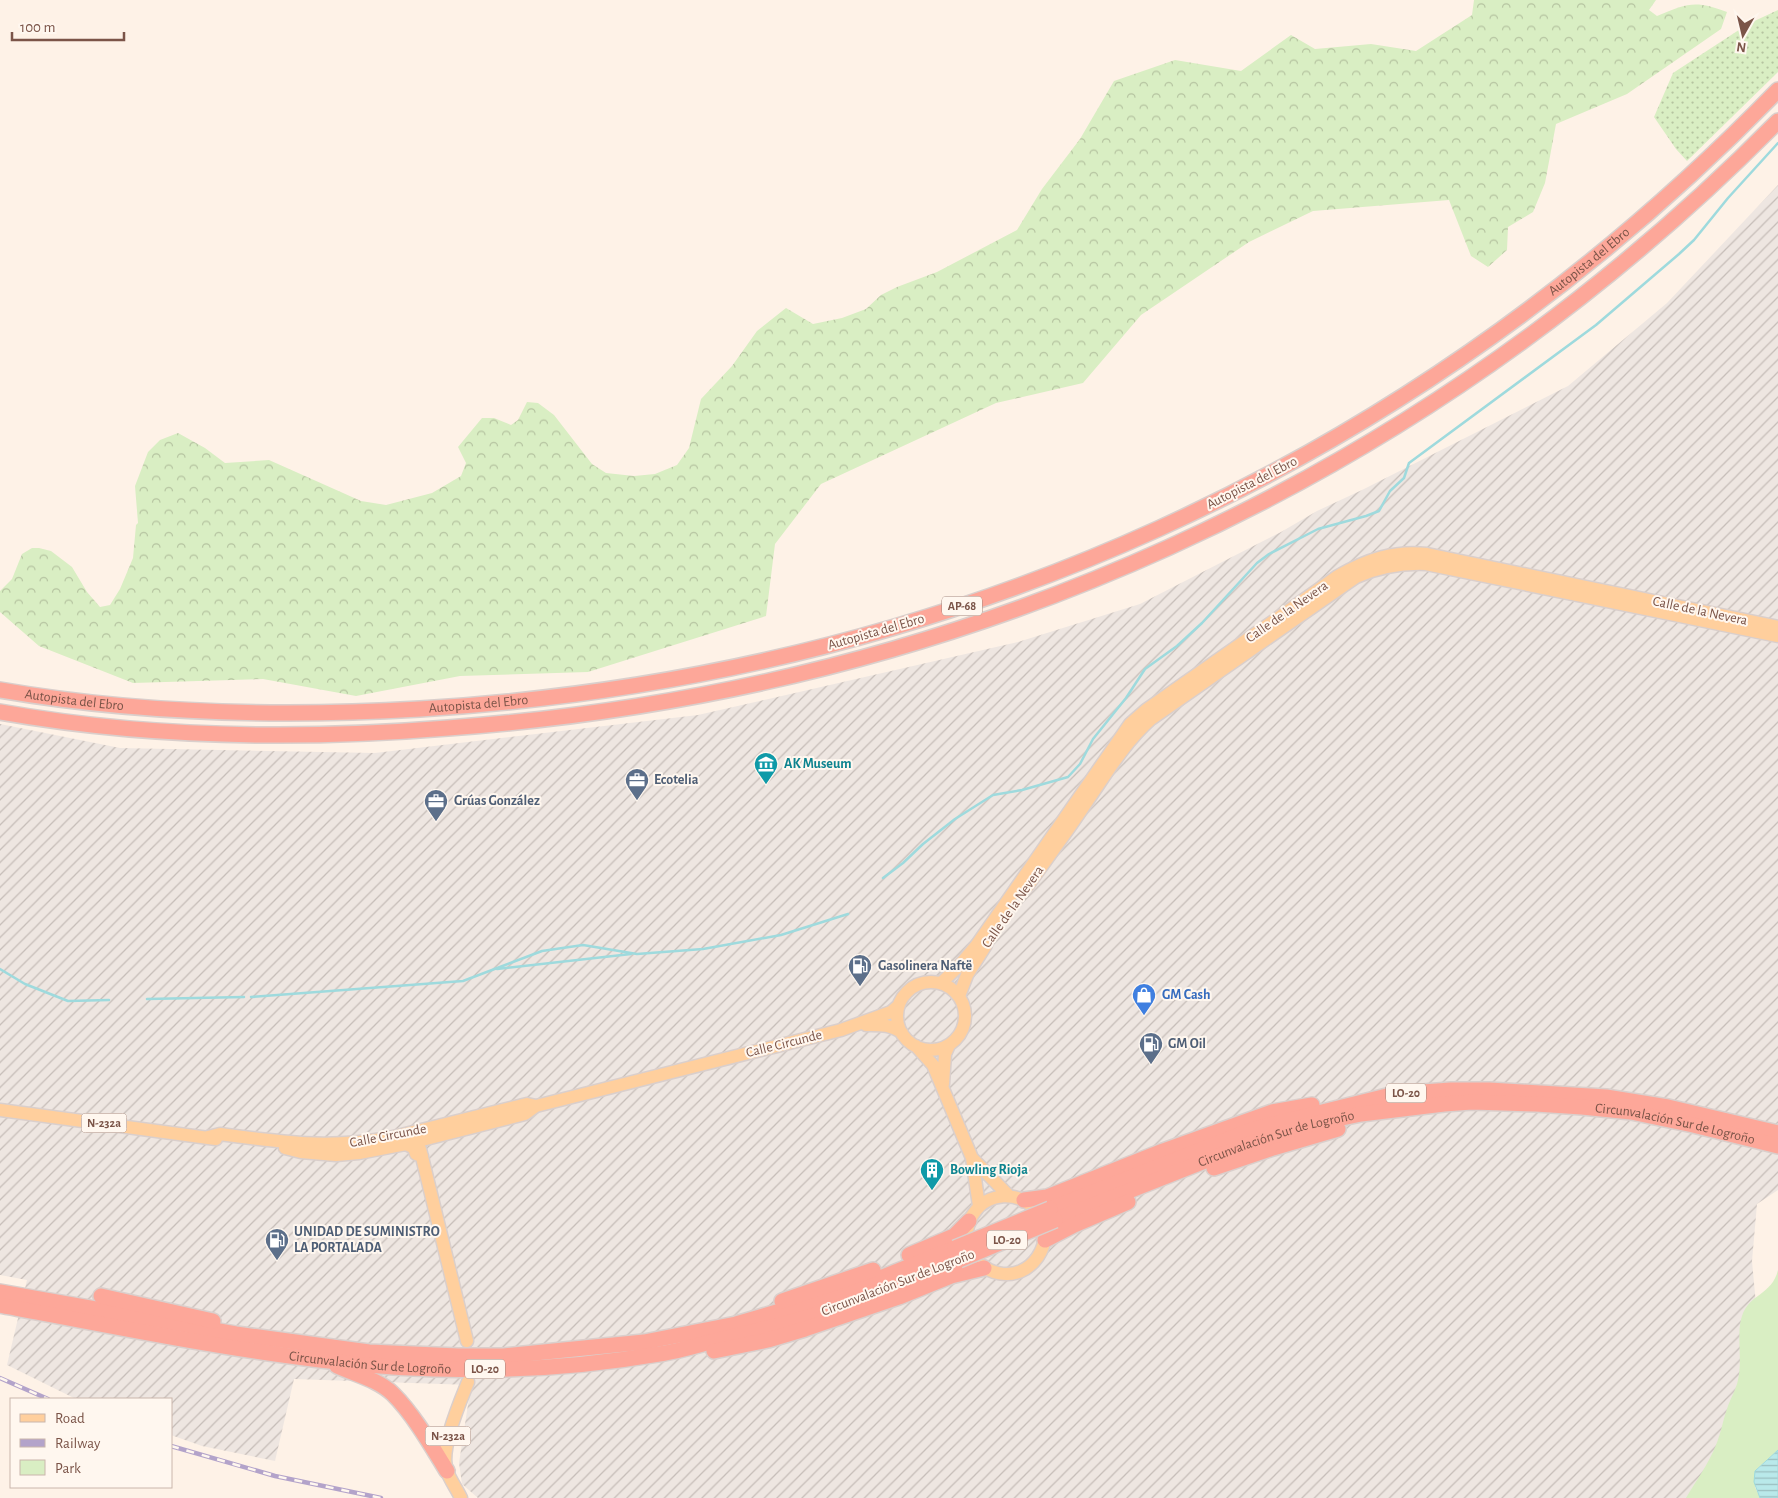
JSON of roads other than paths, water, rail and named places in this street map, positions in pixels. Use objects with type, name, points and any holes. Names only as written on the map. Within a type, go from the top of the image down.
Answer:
[{"type":"highway","name":"Autopista del Ebro","points":[[0,690],[104,705],[216,712],[347,712],[480,705],[609,690],[739,667],[885,630],[992,596],[1106,552],[1234,493],[1331,441],[1427,382],[1519,317],[1608,247],[1691,175],[1778,90]]},
{"type":"highway","name":"Autopista del Ebro","points":[[0,712],[107,727],[172,732],[246,734],[359,733],[507,724],[627,709],[764,683],[873,656],[974,625],[1084,584],[1186,540],[1288,489],[1384,434],[1478,373],[1538,330],[1597,284],[1682,212],[1737,162],[1778,121]]},
{"type":"highway","name":"Circunvalación Sur de Logroño","points":[[0,1305],[243,1349],[322,1360],[372,1365],[455,1369],[563,1366],[660,1354],[811,1316],[872,1294],[957,1254],[1254,1129],[1395,1094],[1437,1090],[1489,1090],[1606,1097],[1668,1107],[1777,1139]]},
{"type":"highway","points":[[1029,1204],[1163,1151],[1272,1112],[1395,1094]]},
{"type":"highway","name":"Circunvalación Sur de Logroño","points":[[1053,1215],[1243,1146],[1304,1126],[1360,1114],[1444,1104],[1472,1102],[1536,1104],[1630,1112],[1777,1139]]},
{"type":"highway","points":[[1046,1236],[1184,1179],[1273,1148],[1322,1132],[1444,1104]]},
{"type":"highway","points":[[612,1344],[731,1317],[858,1276],[954,1236],[969,1220]]},
{"type":"highway","name":"Circunvalación Sur de Logroño","points":[[0,1292],[270,1339],[369,1352],[504,1356],[644,1342],[704,1331],[767,1316],[957,1254]]},
{"type":"highway","points":[[660,1354],[718,1350],[768,1340],[844,1316],[980,1264]]},
{"type":"highway","points":[[101,1296],[188,1314],[240,1328],[270,1339]]},
{"type":"highway","points":[[322,1360],[376,1383],[392,1393],[424,1433],[447,1471]]},
{"type":"main road","name":"Calle de la Nevera","points":[[941,983],[960,966],[976,946],[1130,724],[1146,710],[1330,582],[1367,561],[1401,554],[1427,554],[1778,627]]},
{"type":"main road","name":"Calle de la Nevera","points":[[959,996],[967,974],[982,951],[1085,805],[1110,766],[1138,730],[1151,719],[1356,577],[1390,565],[1426,564],[1778,636]]},
{"type":"main road","points":[[943,1089],[945,1054],[949,1045],[963,1029],[964,1006],[959,996],[951,988],[941,983],[922,983],[913,987],[906,993],[898,1006],[898,1024],[902,1033],[908,1041],[926,1050],[936,1050],[949,1045]]},
{"type":"main road","name":"Calle Circunde","points":[[0,1110],[322,1154],[359,1153],[416,1145],[525,1114],[536,1106],[858,1025],[891,1012],[898,1006]]},
{"type":"main road","name":"Calle Circunde","points":[[858,1025],[885,1025],[902,1033]]},
{"type":"main road","points":[[916,1046],[933,1065],[972,1158],[979,1206]]},
{"type":"main road","name":"Calle Circunde","points":[[208,1137],[220,1134],[318,1145],[360,1142],[389,1138],[527,1104],[536,1106]]},
{"type":"main road","points":[[463,1120],[450,1127],[421,1136],[416,1145],[467,1341]]},
{"type":"main road","name":"N-232a","points":[[360,1142],[375,1146],[407,1138],[416,1145]]},
{"type":"main road","points":[[972,1158],[1009,1196]]},
{"type":"main road","points":[[967,1236],[969,1220],[979,1206],[988,1200],[998,1196],[1009,1196],[1029,1204]]},
{"type":"main road","points":[[980,1264],[1001,1274],[1014,1274],[1026,1269],[1036,1261],[1042,1251],[1046,1236]]},
{"type":"main road","name":"N-232a","points":[[468,1382],[466,1405],[459,1427],[453,1461],[460,1494],[447,1471],[445,1456],[447,1441],[468,1382]]},
{"type":"water","points":[[1778,1450],[1778,1498],[1760,1498],[1754,1482],[1755,1471]]},
{"type":"waterway","points":[[883,878],[955,819],[993,795],[1022,790],[1068,777],[1080,764],[1093,739],[1126,698],[1145,669],[1177,646],[1202,623],[1257,563],[1269,554],[1318,529],[1379,511],[1390,491],[1404,478],[1409,463],[1596,325],[1679,254],[1694,240],[1728,198],[1778,143]]},
{"type":"waterway","points":[[251,997],[463,981],[542,951],[583,945],[637,954],[703,949],[781,935],[848,914]]},
{"type":"waterway","points":[[497,969],[631,954]]},
{"type":"waterway","points":[[0,969],[25,984],[68,1001],[109,1000]]},
{"type":"waterway","points":[[147,999],[244,997]]},
{"type":"railway","points":[[0,1378],[46,1398]]},
{"type":"railway","points":[[172,1446],[275,1476],[381,1498]]},
{"type":"place","name":"AK Museum","points":[[766,785]]},
{"type":"place","name":"Ecotelia","points":[[637,801]]},
{"type":"place","name":"Grúas González","points":[[436,822]]},
{"type":"place","name":"Gasolinera Naftë","points":[[860,987]]},
{"type":"place","name":"GM Cash","points":[[1144,1016]]},
{"type":"place","name":"GM Oil","points":[[1151,1065]]},
{"type":"place","name":"Bowling Rioja","points":[[932,1191]]},
{"type":"place","name":"UNIDAD DE SUMINISTRO LA PORTALADA","points":[[277,1261]]}]
